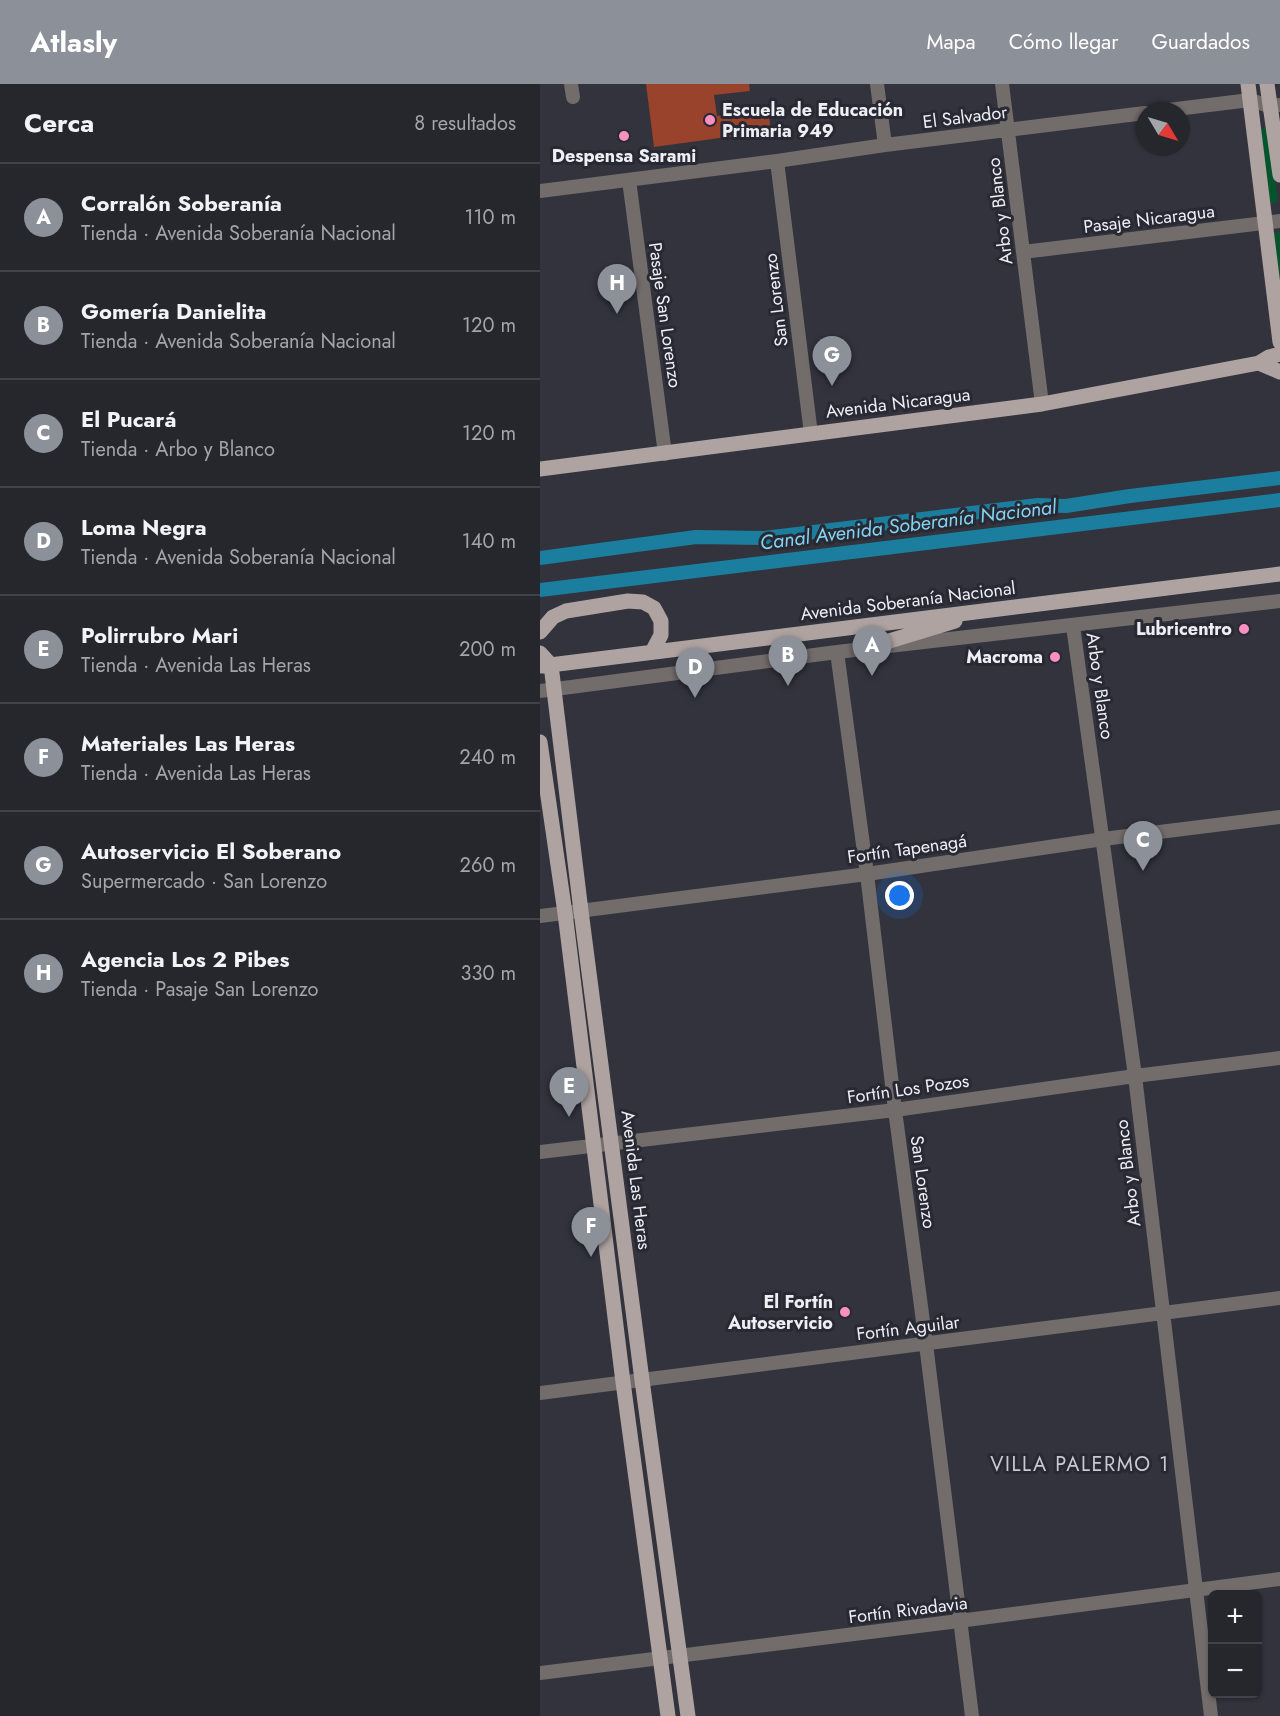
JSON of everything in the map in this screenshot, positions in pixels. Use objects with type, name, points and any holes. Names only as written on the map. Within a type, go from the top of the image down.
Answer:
[{"type":"main road","points":[[1248,84],[1273,221],[1280,342]]},
{"type":"main road","points":[[1267,84],[1275,105],[1280,175]]},
{"type":"main road","name":"Avenida Nicaragua","points":[[540,469],[1042,404],[1259,363],[1280,354]]},
{"type":"main road","points":[[1259,363],[1280,372]]},
{"type":"main road","name":"Avenida Soberanía Nacional","points":[[545,666],[1280,574]]},
{"type":"main road","points":[[540,632],[554,617],[566,611],[628,601],[642,602],[654,608],[661,621],[661,635],[652,652]]},
{"type":"main road","points":[[863,649],[994,609]]},
{"type":"main road","points":[[540,653],[545,666]]},
{"type":"main road","name":"Avenida Las Heras","points":[[545,666],[581,910],[688,1716]]},
{"type":"main road","name":"Avenida Las Heras","points":[[540,742],[565,913],[623,1382],[668,1716]]},
{"type":"street","points":[[878,84],[885,145]]},
{"type":"street","name":"Arbo y Blanco","points":[[1002,84],[1042,404]]},
{"type":"street","points":[[1190,107],[1250,100],[1275,105]]},
{"type":"street","name":"El Salvador","points":[[540,191],[1136,114]]},
{"type":"street","name":"San Lorenzo","points":[[777,160],[811,434]]},
{"type":"street","name":"Pasaje San Lorenzo","points":[[629,180],[665,454]]},
{"type":"street","name":"Pasaje Nicaragua","points":[[1023,252],[1273,221]]},
{"type":"street","points":[[547,690],[837,652],[1280,601]]},
{"type":"street","name":"Arbo y Blanco","points":[[1073,626],[1135,1076],[1211,1716]]},
{"type":"street","name":"San Lorenzo","points":[[837,652],[867,874],[972,1716]]},
{"type":"street","name":"Fortín Tapenagá","points":[[540,916],[867,874],[1103,839],[1280,818]]},
{"type":"street","name":"Fortín Los Pozos","points":[[540,1152],[895,1110],[1280,1058]]},
{"type":"street","name":"Fortín Aguilar","points":[[540,1393],[1280,1298]]},
{"type":"street","name":"Fortín Rivadavia","points":[[540,1673],[959,1622],[1280,1579]]},
{"type":"green space","points":[[1266,127],[1278,200],[1276,203],[1270,201],[1260,130]]},
{"type":"green space","points":[[1280,232],[1280,289],[1273,235]]},
{"type":"building","name":"Escuela de Educación Primaria 949","points":[[646,84],[749,84],[750,91],[714,95],[717,116],[768,109],[771,131],[654,147]]},
{"type":"waterway","points":[[540,558],[696,537],[764,538],[1038,505],[1066,506],[1280,478]]},
{"type":"waterway","name":"Canal Avenida Soberanía Nacional","points":[[540,590],[1280,500]]},
{"type":"place","name":"Escuela de Educación Primaria 949","points":[[710,120]]},
{"type":"place","name":"Despensa Sarami","points":[[624,136]]},
{"type":"place","name":"Agencia Los 2 Pibes","points":[[617,314]]},
{"type":"place","name":"Autoservicio El Soberano","points":[[832,386]]},
{"type":"place","name":"Lubricentro","points":[[1244,629]]},
{"type":"place","name":"Macroma","points":[[1055,657]]},
{"type":"place","name":"Corralón Soberanía","points":[[872,676]]},
{"type":"place","name":"Gomería Danielita","points":[[788,686]]},
{"type":"place","name":"Loma Negra","points":[[695,698]]},
{"type":"place","name":"El Pucará","points":[[1143,871]]},
{"type":"place","name":"Polirrubro Mari","points":[[569,1117]]},
{"type":"place","name":"Materiales Las Heras","points":[[591,1257]]},
{"type":"place","name":"El Fortín Autoservicio","points":[[845,1312]]},
{"type":"district","name":"VILLA PALERMO 1","points":[[1080,1464]]}]
